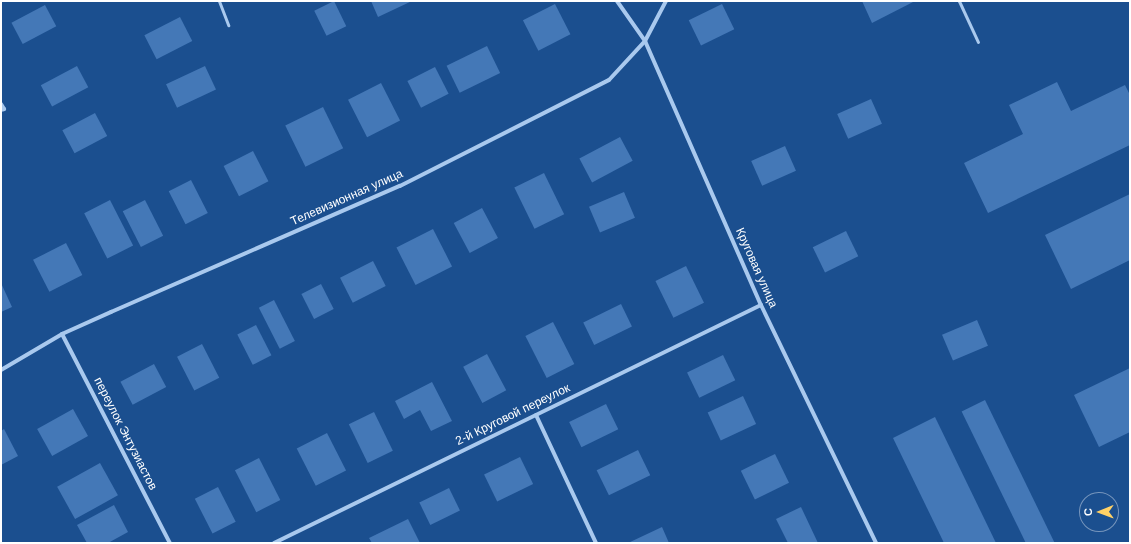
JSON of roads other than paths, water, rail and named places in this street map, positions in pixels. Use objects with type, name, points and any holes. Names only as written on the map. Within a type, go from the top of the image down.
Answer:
[{"type":"street","name":"Круговая улица","points":[[617,1],[644,42],[761,305],[876,543]]},
{"type":"street","name":"Телевизионная улица","points":[[1,370],[62,334],[400,186],[609,80],[644,42],[666,1]]},
{"type":"street","points":[[1,104],[4,109],[1,110]]},
{"type":"street","name":"2-й Круговой переулок","points":[[274,543],[761,305]]},
{"type":"street","name":"переулок Энтузиастов","points":[[62,334],[170,543]]},
{"type":"street","points":[[536,415],[596,543]]},
{"type":"lane","points":[[219,1],[228,25]]},
{"type":"lane","points":[[959,1],[978,42]]}]
